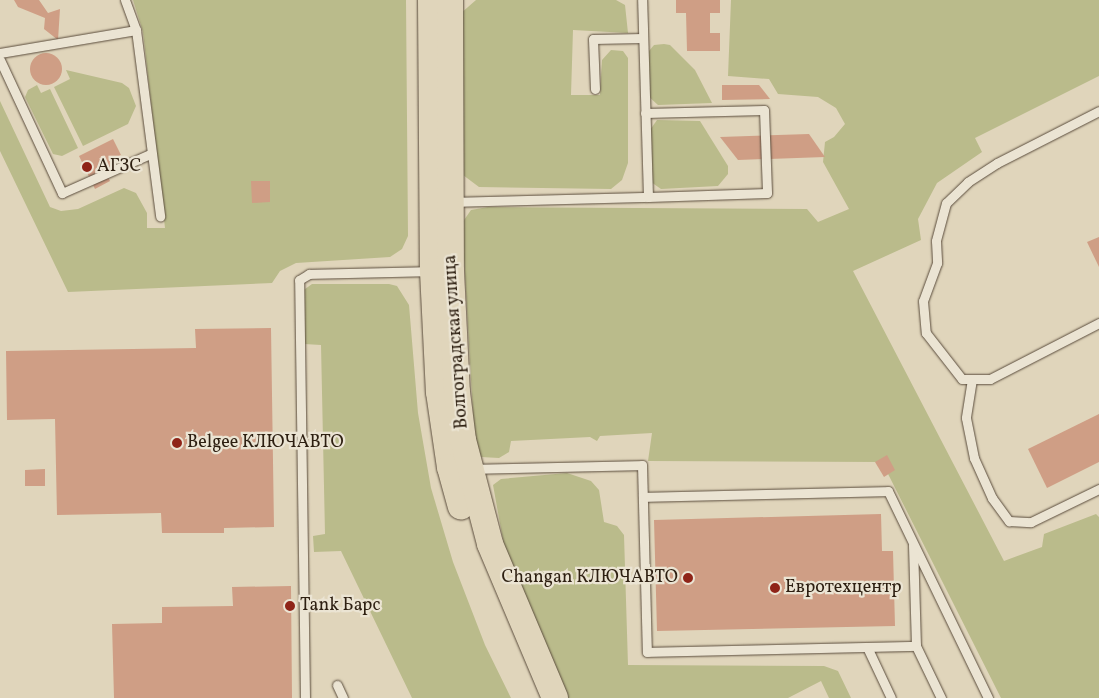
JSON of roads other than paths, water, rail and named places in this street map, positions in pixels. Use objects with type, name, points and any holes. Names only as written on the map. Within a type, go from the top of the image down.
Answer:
[{"type":"main road","name":"Волгоградская улица","points":[[431,0],[442,271],[439,392],[450,467],[472,548],[497,613],[536,698]]},
{"type":"main road","name":"Волгоградская улица","points":[[450,0],[451,202],[442,271],[457,392],[470,469],[490,544],[514,606],[555,698]]},
{"type":"lane","points":[[125,0],[136,30],[150,154],[160,216]]},
{"type":"lane","points":[[642,0],[648,197]]},
{"type":"lane","points":[[0,53],[136,30]]},
{"type":"lane","points":[[595,89],[593,39],[643,38]]},
{"type":"lane","points":[[0,60],[62,193],[150,154]]},
{"type":"lane","points":[[451,202],[767,193],[764,110],[645,113]]},
{"type":"lane","points":[[1099,111],[997,163],[968,182],[946,204],[936,241],[937,263],[923,301],[926,333],[962,379],[990,379],[1099,323]]},
{"type":"lane","points":[[305,698],[299,280],[308,274],[442,271]]},
{"type":"lane","points":[[972,379],[966,418],[974,458],[992,498],[1009,521],[1031,522],[1099,489]]},
{"type":"lane","points":[[470,469],[642,465],[647,652],[916,646]]},
{"type":"lane","points":[[643,497],[888,491],[988,698]]},
{"type":"lane","points":[[913,542],[916,646],[941,698]]},
{"type":"lane","points":[[867,647],[892,698]]},
{"type":"lane","points":[[337,685],[343,698]]},
{"type":"place","name":"АГЗС","points":[[87,167]]},
{"type":"place","name":"Belgee КЛЮЧАВТО","points":[[177,443]]},
{"type":"place","name":"Changan КЛЮЧАВТО","points":[[688,578]]},
{"type":"place","name":"Евротехцентр","points":[[775,588]]},
{"type":"place","name":"Tank Барс","points":[[290,606]]}]
